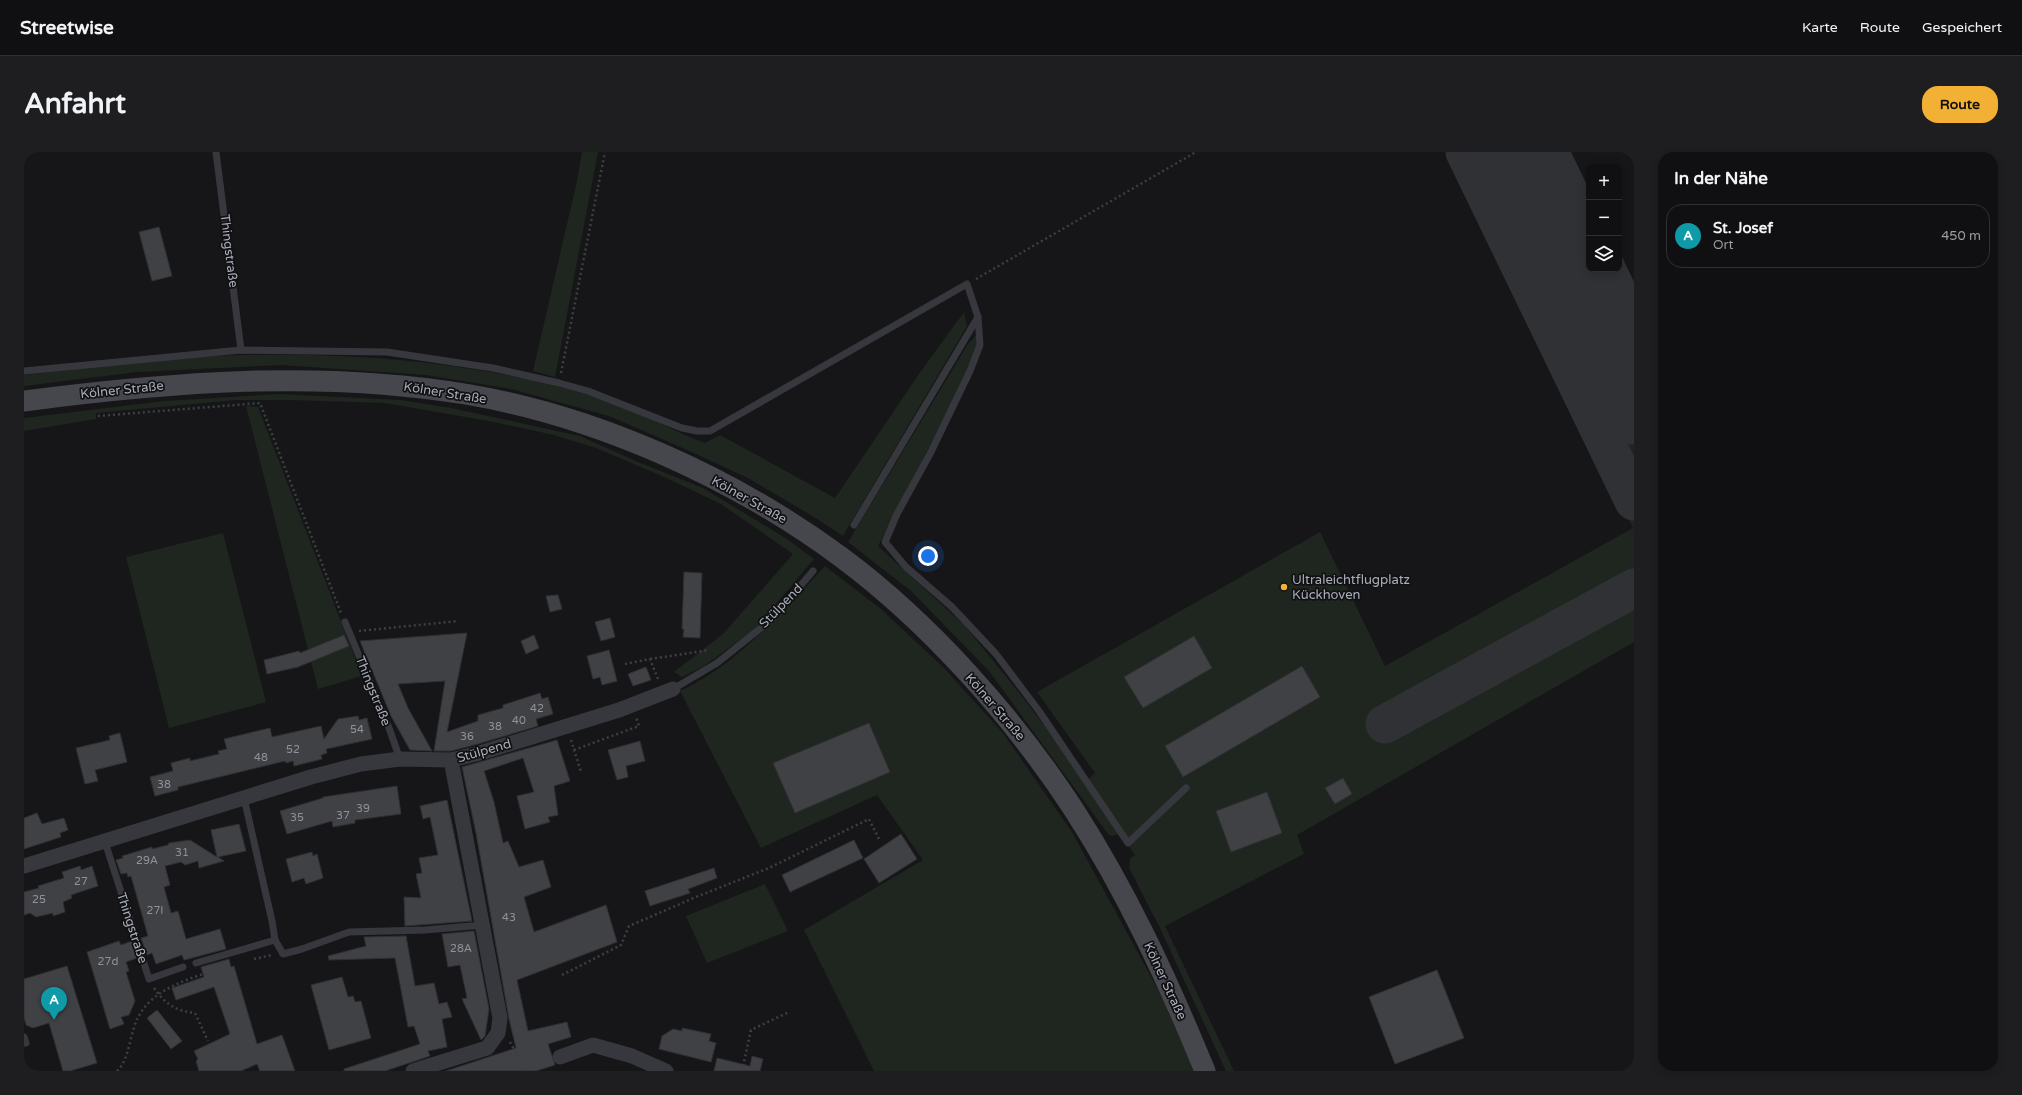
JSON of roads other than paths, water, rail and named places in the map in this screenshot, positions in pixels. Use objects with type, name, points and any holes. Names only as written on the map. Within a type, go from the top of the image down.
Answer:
[{"type":"main road","name":"Kölner Straße","points":[[24,401],[143,387],[211,382],[286,380],[383,384],[466,394],[554,416],[632,443],[681,463],[761,505],[799,528],[842,558],[884,593],[940,645],[1026,743],[1074,811],[1106,862],[1152,952],[1206,1071]]},
{"type":"street","name":"Stülpend","points":[[413,1071],[487,1048],[498,1033],[500,1018],[451,760],[567,726],[632,705],[668,691]]},
{"type":"street","points":[[24,866],[311,777],[361,764],[400,759],[451,760]]},
{"type":"street","points":[[560,1057],[593,1045],[632,1056],[666,1071]]},
{"type":"lane","name":"Thingstraße","points":[[216,152],[241,350]]},
{"type":"lane","points":[[24,371],[241,350],[386,352],[493,368],[559,383],[588,391],[682,428],[697,432],[710,431],[967,284],[978,317],[980,345],[970,372],[931,452],[897,514],[885,542],[906,567],[952,607],[996,654],[1039,711],[1128,843],[1186,788]]},
{"type":"lane","points":[[854,525],[978,317]]},
{"type":"lane","name":"Stülpend","points":[[668,691],[717,663],[772,619],[814,571]]},
{"type":"lane","name":"Thingstraße","points":[[345,622],[389,728],[400,759]]},
{"type":"lane","points":[[244,798],[275,940],[283,954],[302,949],[349,932],[425,930],[483,925]]},
{"type":"lane","name":"Thingstraße","points":[[105,842],[148,979],[183,967]]},
{"type":"lane","points":[[196,963],[275,940]]},
{"type":"lane","points":[[24,1037],[26,1043],[24,1044]]},
{"type":"place","name":"Ultraleichtflugplatz Kückhoven","points":[[1284,587]]},
{"type":"place","name":"St. Josef","points":[[54,1020]]}]
